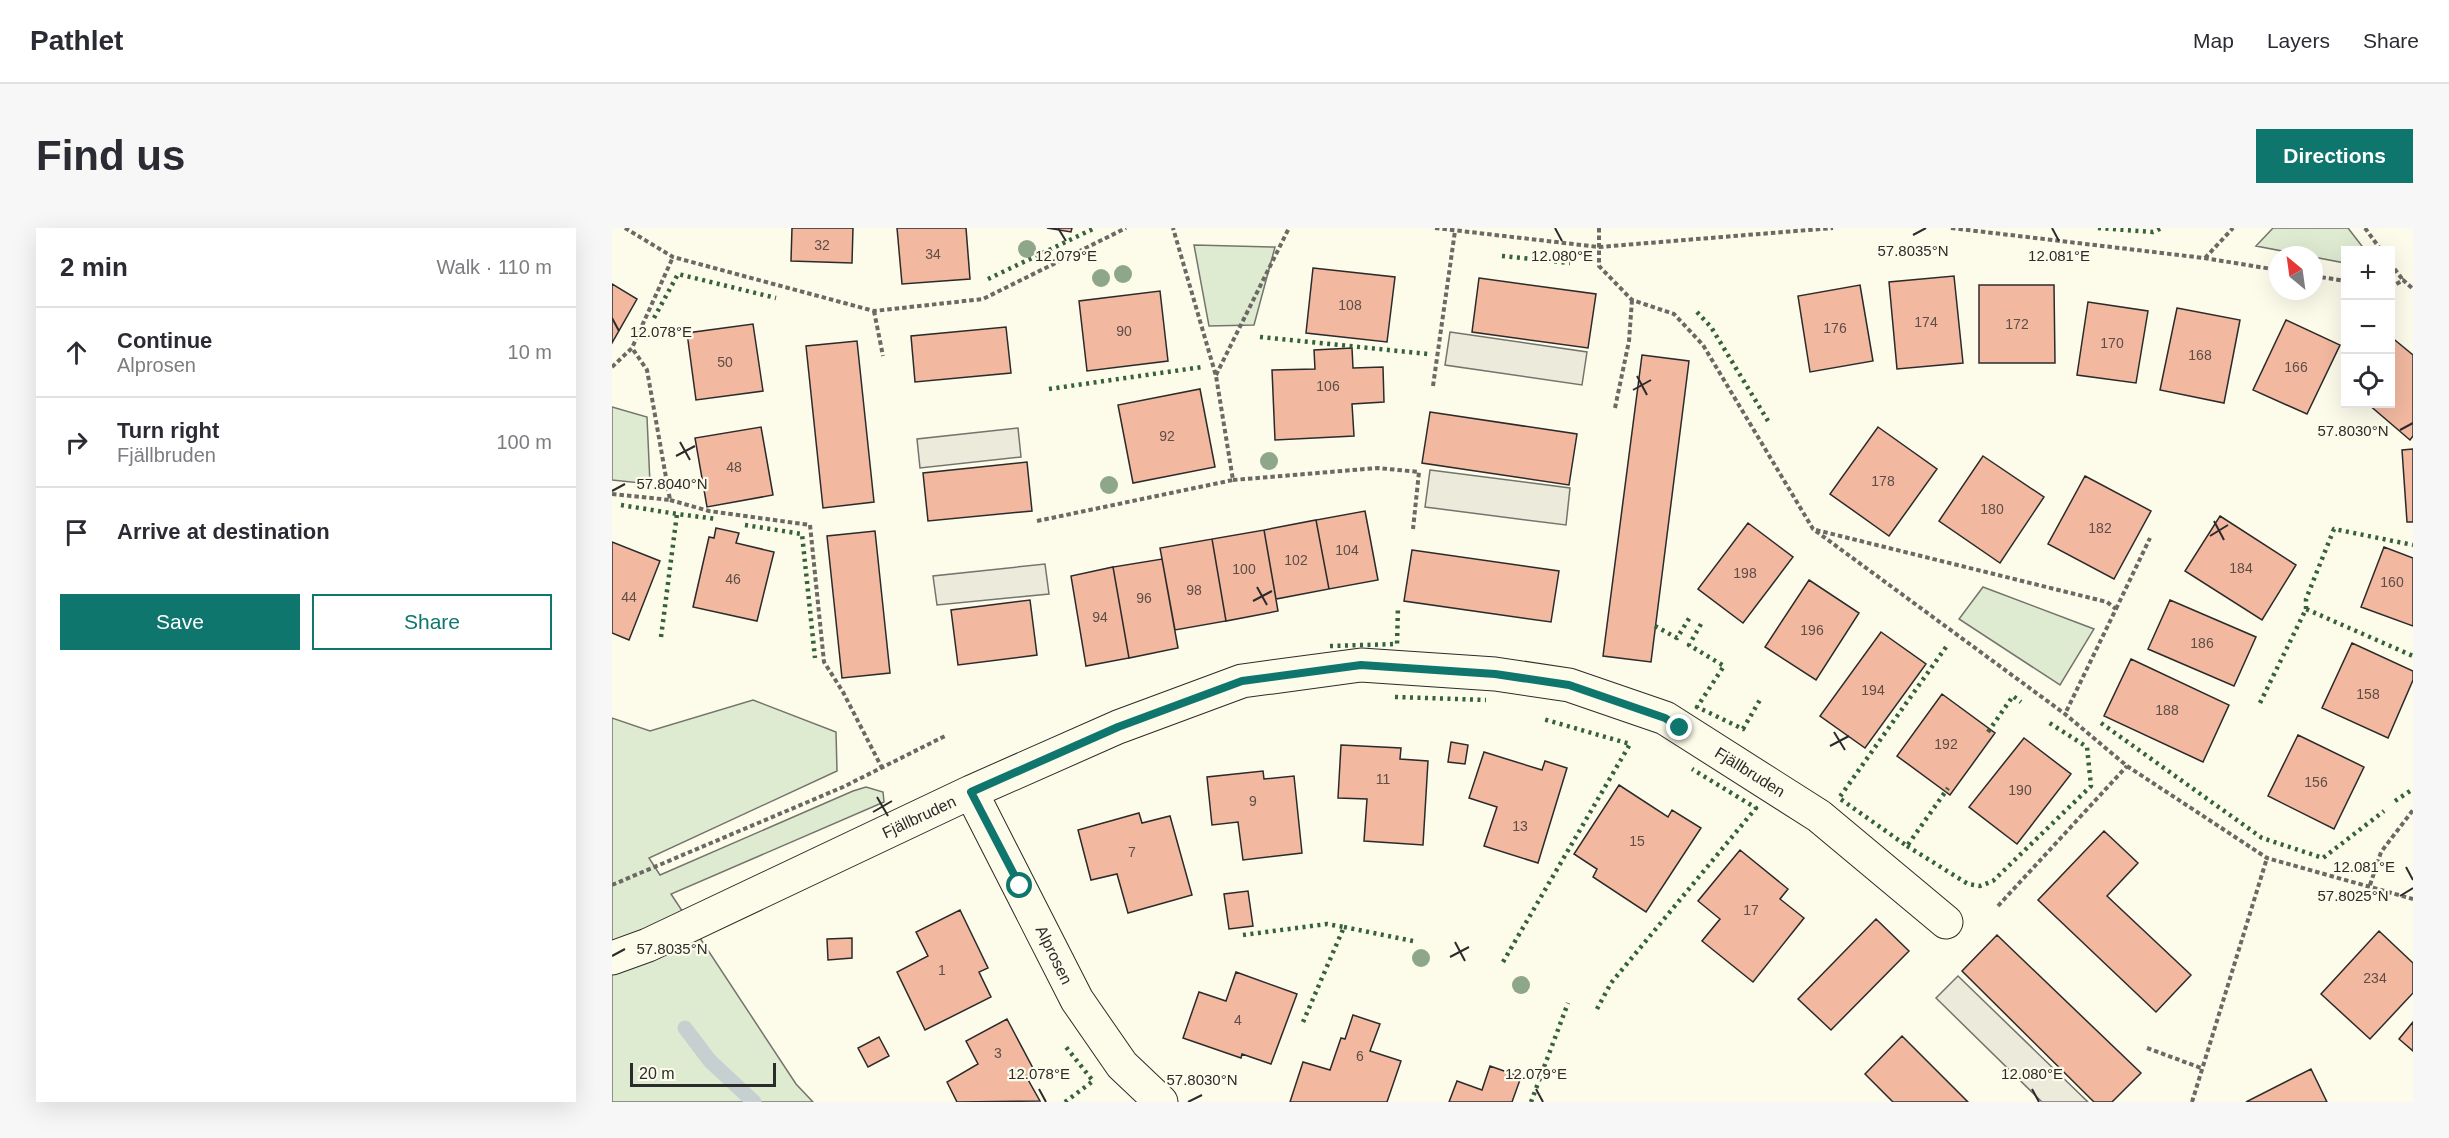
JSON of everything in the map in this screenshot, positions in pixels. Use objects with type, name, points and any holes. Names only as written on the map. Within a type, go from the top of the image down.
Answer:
[{"type":"street","name":"Fjällbruden","points":[[612,958],[648,945],[971,792],[1118,727],[1242,681],[1361,665],[1495,674],[1569,685],[1665,718],[1819,816],[1946,922]]},
{"type":"street","name":"Alprosen","points":[[971,792],[1077,1000],[1122,1065],[1161,1102]]},
{"type":"path","points":[[625,228],[674,257],[874,311],[983,299],[1126,228]]},
{"type":"path","points":[[1173,228],[1216,376],[1233,480]]},
{"type":"path","points":[[1216,376],[1289,228]]},
{"type":"path","points":[[1434,228],[1599,247],[1833,228]]},
{"type":"path","points":[[1599,228],[1599,266],[1632,300],[1674,315],[1702,345],[1813,529],[2066,714],[2127,766],[2267,858],[2370,885],[2413,899]]},
{"type":"path","points":[[1951,228],[2204,258],[2269,269]]},
{"type":"path","points":[[2204,258],[2233,228]]},
{"type":"path","points":[[2364,228],[2378,246]]},
{"type":"path","points":[[1433,386],[1455,231]]},
{"type":"path","points":[[612,367],[632,348],[674,257]]},
{"type":"path","points":[[2395,269],[2413,289]]},
{"type":"path","points":[[2323,277],[2341,280]]},
{"type":"path","points":[[2395,285],[2403,280]]},
{"type":"path","points":[[1615,408],[1629,341],[1632,300]]},
{"type":"path","points":[[874,311],[883,356]]},
{"type":"path","points":[[632,348],[646,370],[670,500]]},
{"type":"path","points":[[1037,521],[1233,480],[1378,468],[1419,472],[1413,529]]},
{"type":"path","points":[[612,494],[670,500],[709,511],[810,525],[824,662],[882,768]]},
{"type":"path","points":[[1813,529],[2107,602],[2116,609]]},
{"type":"path","points":[[2066,714],[2150,538]]},
{"type":"path","points":[[612,885],[882,768],[947,735]]},
{"type":"path","points":[[1998,906],[2127,766]]},
{"type":"path","points":[[2370,885],[2381,852],[2413,810]]},
{"type":"path","points":[[2192,1102],[2267,858]]},
{"type":"path","points":[[2147,1048],[2201,1068]]},
{"type":"green space","points":[[2273,228],[2348,228],[2362,246],[2341,246],[2341,262],[2323,259],[2323,246],[2269,246],[2269,248],[2256,246]]},
{"type":"green space","points":[[1194,245],[1275,247],[1254,325],[1209,326]]},
{"type":"green space","points":[[612,407],[647,417],[650,484],[612,480]]},
{"type":"green space","points":[[1983,587],[2094,629],[2060,685],[1959,619]]},
{"type":"green space","points":[[753,700],[836,732],[837,771],[649,858],[660,875],[853,791],[866,787],[883,792],[884,802],[671,894],[796,1084],[813,1102],[612,1102],[612,718],[650,731]]},
{"type":"shaded area","points":[[1450,332],[1587,352],[1582,385],[1445,365]]},
{"type":"shaded area","points":[[1018,428],[1021,457],[920,468],[917,439]]},
{"type":"shaded area","points":[[1430,470],[1570,488],[1566,525],[1425,507]]},
{"type":"shaded area","points":[[1045,564],[1049,594],[937,605],[933,576]]},
{"type":"shaded area","points":[[1958,976],[2088,1102],[2042,1102],[1936,998]]},
{"type":"building","points":[[792,228],[853,228],[852,263],[791,261]]},
{"type":"building","points":[[897,228],[966,228],[970,279],[902,284]]},
{"type":"building","points":[[1047,228],[1072,228],[1071,232]]},
{"type":"building","points":[[1313,268],[1395,277],[1387,342],[1306,333]]},
{"type":"building","points":[[1954,276],[1963,363],[1897,369],[1889,282]]},
{"type":"building","points":[[1479,278],[1596,294],[1588,348],[1472,332]]},
{"type":"building","points":[[612,284],[637,299],[612,343]]},
{"type":"building","points":[[1860,285],[1873,361],[1810,372],[1798,296]]},
{"type":"building","points":[[1979,285],[2054,285],[2055,363],[1979,363]]},
{"type":"building","points":[[1160,291],[1168,361],[1087,371],[1079,301]]},
{"type":"building","points":[[2088,302],[2148,311],[2136,383],[2077,375]]},
{"type":"building","points":[[2177,308],[2240,320],[2224,403],[2160,390]]},
{"type":"building","points":[[2286,320],[2340,345],[2307,414],[2253,390]]},
{"type":"building","points":[[753,324],[763,391],[696,400],[687,333]]},
{"type":"building","points":[[1006,327],[1011,373],[915,382],[911,336]]},
{"type":"building","points":[[2395,340],[2413,355],[2413,436],[2410,440],[2373,408],[2395,408]]},
{"type":"building","points":[[857,341],[874,502],[823,508],[806,346]]},
{"type":"building","points":[[1352,348],[1353,368],[1383,367],[1384,402],[1352,404],[1354,436],[1275,440],[1272,370],[1315,369],[1314,350]]},
{"type":"building","points":[[1642,355],[1689,361],[1651,662],[1603,656]]},
{"type":"building","points":[[1200,389],[1215,467],[1133,483],[1118,405]]},
{"type":"building","points":[[1430,412],[1577,434],[1569,485],[1422,463]]},
{"type":"building","points":[[761,427],[773,495],[707,507],[695,438]]},
{"type":"building","points":[[1878,427],[1937,469],[1889,536],[1830,494]]},
{"type":"building","points":[[2413,449],[2413,522],[2407,522],[2402,450]]},
{"type":"building","points":[[1983,456],[2044,497],[2000,563],[1939,521]]},
{"type":"building","points":[[1027,462],[1032,511],[928,521],[923,473]]},
{"type":"building","points":[[2085,476],[2151,511],[2114,579],[2048,544]]},
{"type":"building","points":[[1365,511],[1378,580],[1329,589],[1316,520]]},
{"type":"building","points":[[2220,516],[2296,565],[2262,620],[2185,571]]},
{"type":"building","points":[[1316,520],[1329,589],[1276,599],[1264,530]]},
{"type":"building","points":[[1748,523],[1793,557],[1743,623],[1698,589]]},
{"type":"building","points":[[716,528],[739,533],[736,543],[774,552],[757,621],[693,607],[709,537],[714,538]]},
{"type":"building","points":[[1264,530],[1278,611],[1226,621],[1212,539]]},
{"type":"building","points":[[875,531],[890,673],[842,678],[827,536]]},
{"type":"building","points":[[1212,539],[1226,621],[1175,630],[1160,548]]},
{"type":"building","points":[[612,542],[660,561],[629,640],[612,633]]},
{"type":"building","points":[[2384,547],[2413,558],[2413,626],[2361,607]]},
{"type":"building","points":[[1412,550],[1559,571],[1551,622],[1404,601]]},
{"type":"building","points":[[1162,559],[1178,648],[1129,658],[1113,567]]},
{"type":"building","points":[[1113,567],[1129,658],[1086,666],[1071,576]]},
{"type":"building","points":[[1809,580],[1859,613],[1816,680],[1765,647]]},
{"type":"building","points":[[1030,600],[1037,655],[958,665],[951,610]]},
{"type":"building","points":[[2170,600],[2256,637],[2234,686],[2148,649]]},
{"type":"building","points":[[1881,632],[1926,664],[1865,748],[1820,716]]},
{"type":"building","points":[[2352,643],[2413,671],[2413,680],[2388,738],[2322,708]]},
{"type":"building","points":[[2131,659],[2229,705],[2203,762],[2104,716]]},
{"type":"building","points":[[1942,694],[1995,733],[1950,795],[1897,756]]},
{"type":"building","points":[[2298,735],[2364,767],[2334,829],[2268,796]]},
{"type":"building","points":[[2024,738],[2071,774],[2017,844],[1969,807]]},
{"type":"building","points":[[1451,742],[1468,745],[1465,764],[1448,762]]},
{"type":"building","points":[[1341,745],[1401,748],[1400,759],[1428,761],[1423,845],[1364,841],[1367,799],[1338,798]]},
{"type":"building","points":[[1484,752],[1542,770],[1545,761],[1567,768],[1538,863],[1484,846],[1497,807],[1469,798]]},
{"type":"building","points":[[1263,771],[1264,779],[1294,776],[1302,853],[1243,860],[1238,822],[1212,825],[1207,777]]},
{"type":"building","points":[[1619,785],[1668,817],[1672,810],[1701,828],[1646,912],[1593,877],[1597,869],[1574,854]]},
{"type":"building","points":[[1139,813],[1142,823],[1170,816],[1192,895],[1128,913],[1117,874],[1091,880],[1078,830]]},
{"type":"building","points":[[2104,831],[2138,863],[2107,896],[2191,975],[2156,1012],[2038,900]]},
{"type":"building","points":[[1740,850],[1788,889],[1780,899],[1804,918],[1753,982],[1702,941],[1720,919],[1698,901]]},
{"type":"building","points":[[1248,891],[1253,926],[1229,929],[1224,894]]},
{"type":"building","points":[[960,910],[988,968],[979,972],[991,997],[925,1030],[897,972],[928,956],[916,932]]},
{"type":"building","points":[[1876,919],[1909,951],[1831,1030],[1798,999]]},
{"type":"building","points":[[2379,931],[2413,963],[2413,993],[2370,1039],[2321,994]]},
{"type":"building","points":[[1997,935],[2141,1073],[2112,1102],[2094,1102],[1962,971]]},
{"type":"building","points":[[852,938],[852,958],[828,960],[827,939]]},
{"type":"building","points":[[1236,972],[1297,994],[1271,1064],[1242,1054],[1241,1058],[1183,1038],[1199,992],[1226,1001]]},
{"type":"building","points":[[1353,1015],[1380,1024],[1370,1051],[1401,1061],[1387,1102],[1290,1102],[1303,1062],[1330,1070],[1341,1038],[1345,1039]]},
{"type":"building","points":[[1007,1019],[1035,1072],[1026,1076],[1040,1101],[957,1102],[947,1082],[978,1064],[966,1041]]},
{"type":"building","points":[[2413,1022],[2413,1051],[2399,1039]]},
{"type":"building","points":[[1902,1036],[1968,1102],[1893,1102],[1865,1074]]},
{"type":"building","points":[[879,1037],[889,1056],[868,1067],[858,1048]]},
{"type":"building","points":[[1490,1066],[1521,1077],[1512,1102],[1449,1102],[1457,1081],[1482,1090]]},
{"type":"building","points":[[2311,1069],[2327,1102],[2246,1102]]},
{"type":"waterway","points":[[685,1028],[710,1061],[754,1102]]},
{"type":"hedge","points":[[988,279],[1095,228]]},
{"type":"hedge","points":[[2098,228],[2153,232],[2162,228]]},
{"type":"hedge","points":[[1502,256],[1570,263]]},
{"type":"hedge","points":[[654,318],[678,274],[776,298]]},
{"type":"hedge","points":[[1697,312],[1711,327],[1768,421]]},
{"type":"hedge","points":[[1260,337],[1428,354]]},
{"type":"hedge","points":[[1049,389],[1202,367]]},
{"type":"hedge","points":[[621,505],[677,514]]},
{"type":"hedge","points":[[661,637],[677,514],[717,519]]},
{"type":"hedge","points":[[745,525],[802,534],[815,658]]},
{"type":"hedge","points":[[2306,609],[2306,599],[2334,529],[2413,545]]},
{"type":"hedge","points":[[1330,646],[1397,644],[1398,606]]},
{"type":"hedge","points":[[2260,703],[2306,609],[2413,656]]},
{"type":"hedge","points":[[1655,626],[1677,638],[1690,617]]},
{"type":"hedge","points":[[1701,624],[1689,645],[1724,666],[1697,707],[1743,729],[1761,698]]},
{"type":"hedge","points":[[1946,647],[1839,798],[1907,846],[1948,788]]},
{"type":"hedge","points":[[1988,732],[2013,696],[2021,702]]},
{"type":"hedge","points":[[1395,697],[1486,700]]},
{"type":"hedge","points":[[1503,962],[1630,744],[1543,719]]},
{"type":"hedge","points":[[1907,846],[1968,884],[1980,886],[1993,881],[2091,786],[2087,747],[2048,722]]},
{"type":"hedge","points":[[2101,723],[2262,838],[2323,858],[2384,811]]},
{"type":"hedge","points":[[1597,1009],[1611,983],[1756,808],[1692,769]]},
{"type":"hedge","points":[[2395,801],[2413,789]]},
{"type":"hedge","points":[[1243,935],[1327,924],[1344,927],[1303,1022]]},
{"type":"hedge","points":[[1344,927],[1413,941]]},
{"type":"hedge","points":[[1531,1102],[1568,1003]]},
{"type":"hedge","points":[[1065,1102],[1093,1081],[1066,1047]]},
{"type":"route","points":[[1020,886],[971,792],[1118,727],[1242,681],[1361,665],[1495,674],[1569,685],[1665,718],[1680,728]]}]
